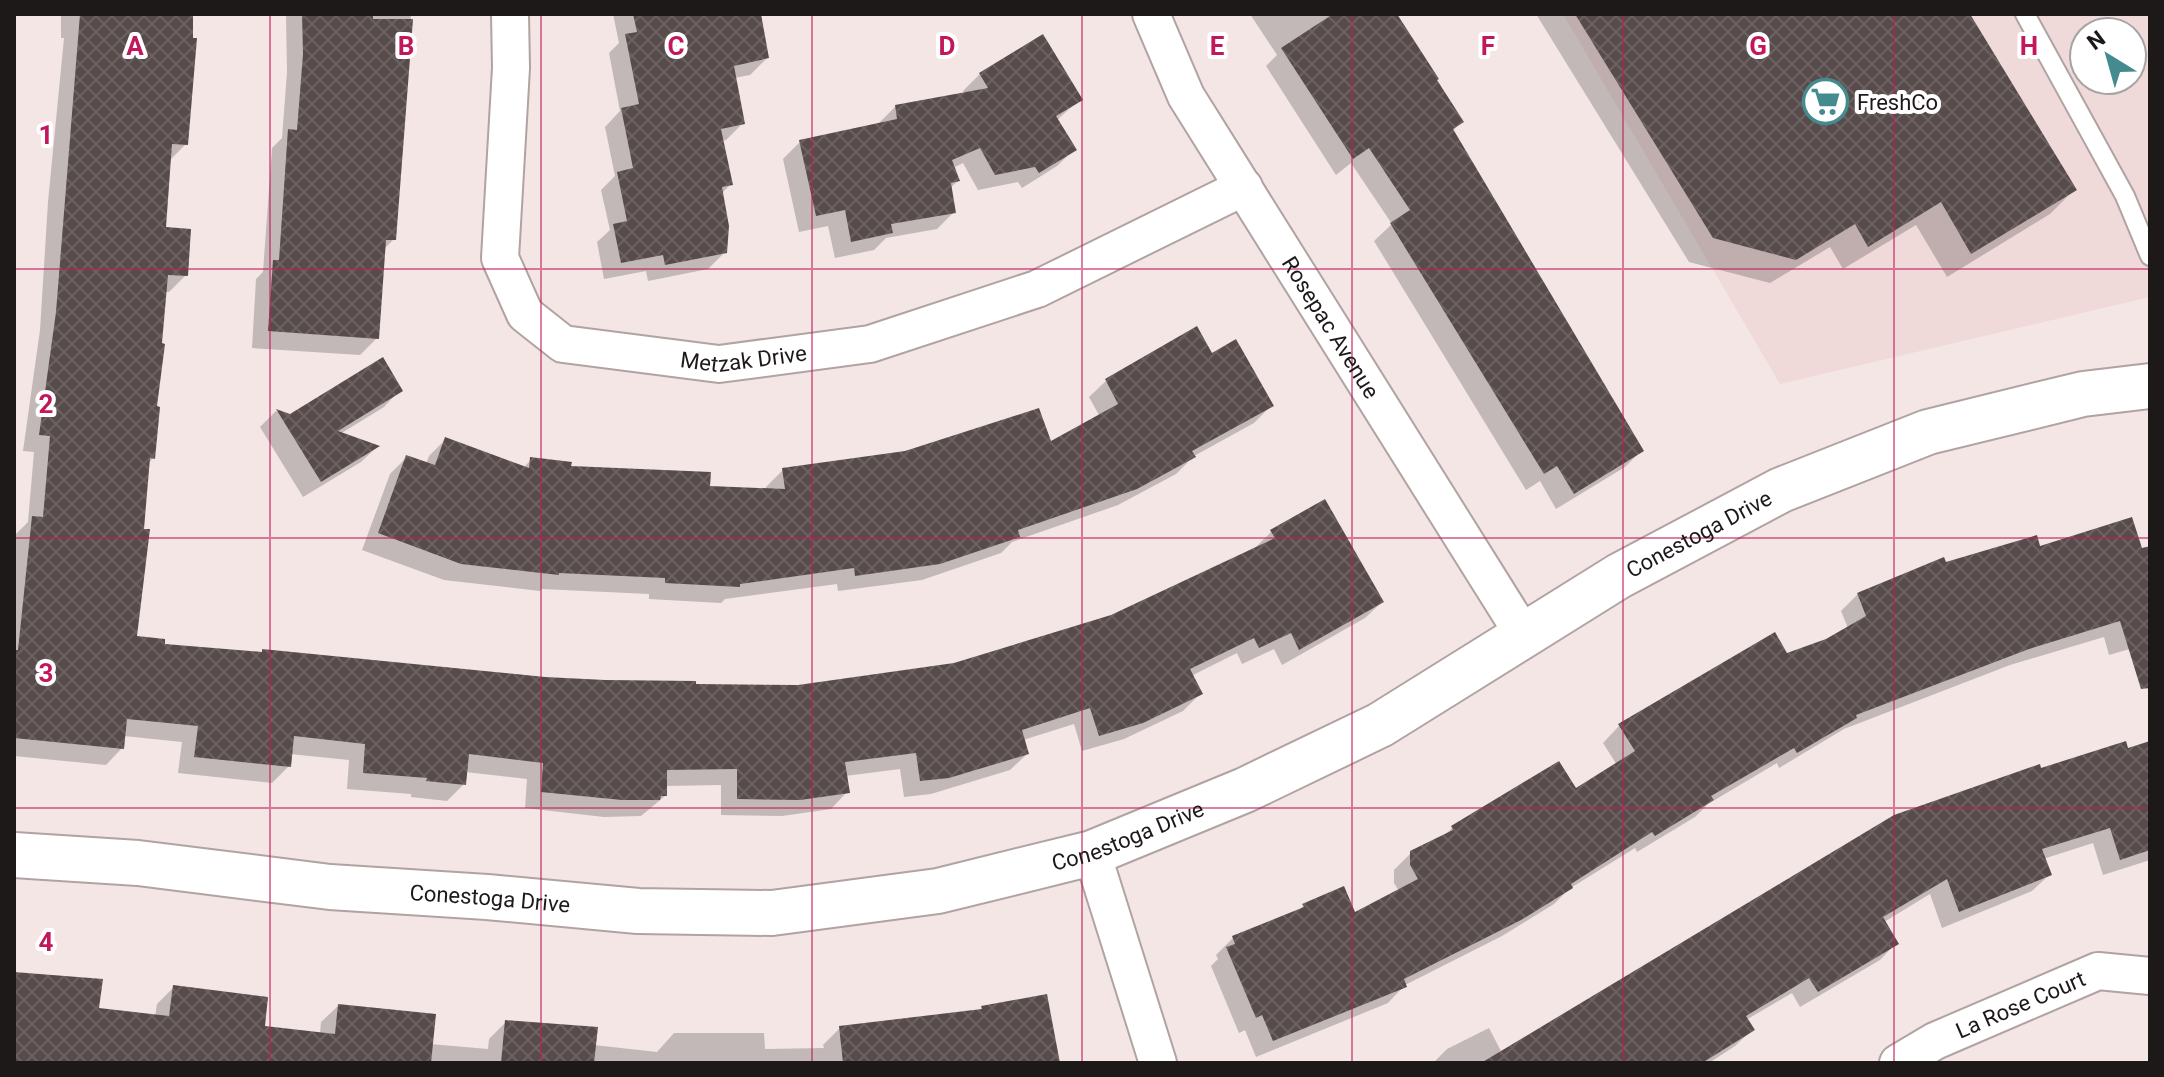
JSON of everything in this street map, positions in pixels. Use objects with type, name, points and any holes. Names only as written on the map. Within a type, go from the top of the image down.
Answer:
[{"type":"street","name":"Metzak Drive","points":[[510,14],[511,68],[500,258],[525,314],[563,344],[719,364],[870,344],[1037,289],[1244,187]]},
{"type":"street","name":"Rosepac Avenue","points":[[1151,14],[1186,96],[1523,634]]},
{"type":"street","name":"Conestoga Drive","points":[[14,855],[138,863],[330,887],[638,911],[772,913],[938,891],[1092,853],[1245,790],[1380,725],[1619,576],[1781,490],[1928,432],[2083,394],[2150,386]]},
{"type":"street","points":[[1092,853],[1158,1063]]},
{"type":"street","name":"La Rose Court","points":[[1898,1063],[1935,1041],[2098,971],[2150,976]]},
{"type":"lane","points":[[2025,14],[2125,196],[2150,256]]},
{"type":"shaded area","points":[[1563,14],[2150,14],[2150,297],[1780,384]]},
{"type":"building","points":[[80,14],[193,14],[193,38],[197,38],[188,145],[172,144],[166,227],[191,229],[188,276],[168,275],[162,343],[165,344],[157,406],[160,407],[155,459],[150,458],[144,529],[150,529],[137,636],[165,639],[165,644],[262,652],[262,649],[545,677],[798,685],[954,663],[1111,615],[1275,538],[1270,530],[1325,499],[1384,602],[1299,650],[1291,633],[1259,648],[1254,638],[1190,669],[1203,694],[1143,723],[1099,736],[1090,708],[1022,730],[1029,754],[949,778],[920,781],[916,753],[845,762],[850,793],[800,800],[737,799],[737,769],[667,770],[667,796],[661,796],[660,800],[622,800],[541,792],[543,763],[469,754],[466,785],[426,781],[427,778],[363,773],[365,744],[294,736],[291,767],[194,757],[198,726],[127,719],[124,749],[14,738],[14,650],[18,650],[32,516],[43,517],[50,436],[39,435],[56,312]]},
{"type":"building","points":[[302,14],[373,14],[373,19],[413,19],[396,240],[386,240],[379,339],[268,331],[273,260],[279,260],[288,129],[297,130],[303,54]]},
{"type":"building","points":[[633,14],[761,14],[769,58],[734,66],[745,124],[721,129],[733,185],[722,187],[729,226],[727,253],[665,265],[663,255],[621,263],[613,224],[627,221],[617,172],[633,168],[621,108],[639,104],[625,34],[637,32]]},
{"type":"building","points":[[1333,14],[1397,14],[1464,122],[1453,129],[1644,451],[1574,494],[1557,466],[1544,474],[1390,223],[1410,210],[1369,148],[1353,159],[1281,48]]},
{"type":"building","name":"FreshCo","points":[[1575,14],[1970,14],[2077,190],[1971,254],[1941,202],[1868,247],[1855,224],[1796,260],[1713,238]]},
{"type":"building","points":[[1043,34],[1083,100],[1056,116],[1077,150],[1039,173],[1035,167],[995,175],[980,148],[952,160],[960,181],[951,183],[956,213],[891,224],[893,233],[851,242],[845,210],[816,216],[799,140],[897,119],[895,105],[988,88],[979,73]]},
{"type":"building","points":[[1197,326],[1212,353],[1236,339],[1274,406],[1192,451],[1196,457],[1137,489],[1018,530],[1020,537],[940,564],[855,576],[854,568],[740,584],[740,587],[665,583],[665,578],[559,575],[461,564],[378,533],[406,455],[435,465],[445,437],[529,468],[530,457],[572,462],[571,466],[711,472],[710,486],[785,489],[782,468],[905,451],[1039,408],[1051,441],[1118,404],[1105,379]]},
{"type":"building","points":[[383,357],[403,391],[338,431],[380,446],[321,482],[276,409],[290,414]]},
{"type":"building","points":[[2132,517],[2142,548],[2150,546],[2150,688],[2141,689],[2120,621],[2029,649],[1856,715],[1857,718],[1797,753],[1794,748],[1711,796],[1714,800],[1655,836],[1652,832],[1571,884],[1573,888],[1521,920],[1404,979],[1407,987],[1273,1041],[1262,1015],[1256,1018],[1226,947],[1235,944],[1232,936],[1304,907],[1302,904],[1344,886],[1355,912],[1418,879],[1410,865],[1410,851],[1453,830],[1451,826],[1559,761],[1576,788],[1635,751],[1618,724],[1775,632],[1787,653],[1826,639],[1866,616],[1857,593],[1944,557],[1946,562],[2037,535],[2040,546]]},
{"type":"building","points":[[2126,741],[2128,748],[2150,741],[2150,850],[2120,860],[2110,828],[2042,849],[2052,875],[1959,912],[1947,879],[1883,917],[1899,944],[1818,992],[1809,978],[1746,1016],[1755,1030],[1702,1063],[1481,1063],[1894,815],[2040,764],[2041,768]]},
{"type":"building","points":[[14,972],[103,979],[99,1008],[169,1016],[173,985],[268,997],[265,1026],[335,1034],[338,1004],[436,1014],[431,1063],[14,1063]]},
{"type":"building","points":[[1047,994],[1060,1063],[843,1063],[839,1026],[982,1009],[981,1006]]},
{"type":"building","points":[[505,1020],[598,1027],[594,1063],[501,1063]]},
{"type":"place","name":"FreshCo","points":[[1826,102]]}]
